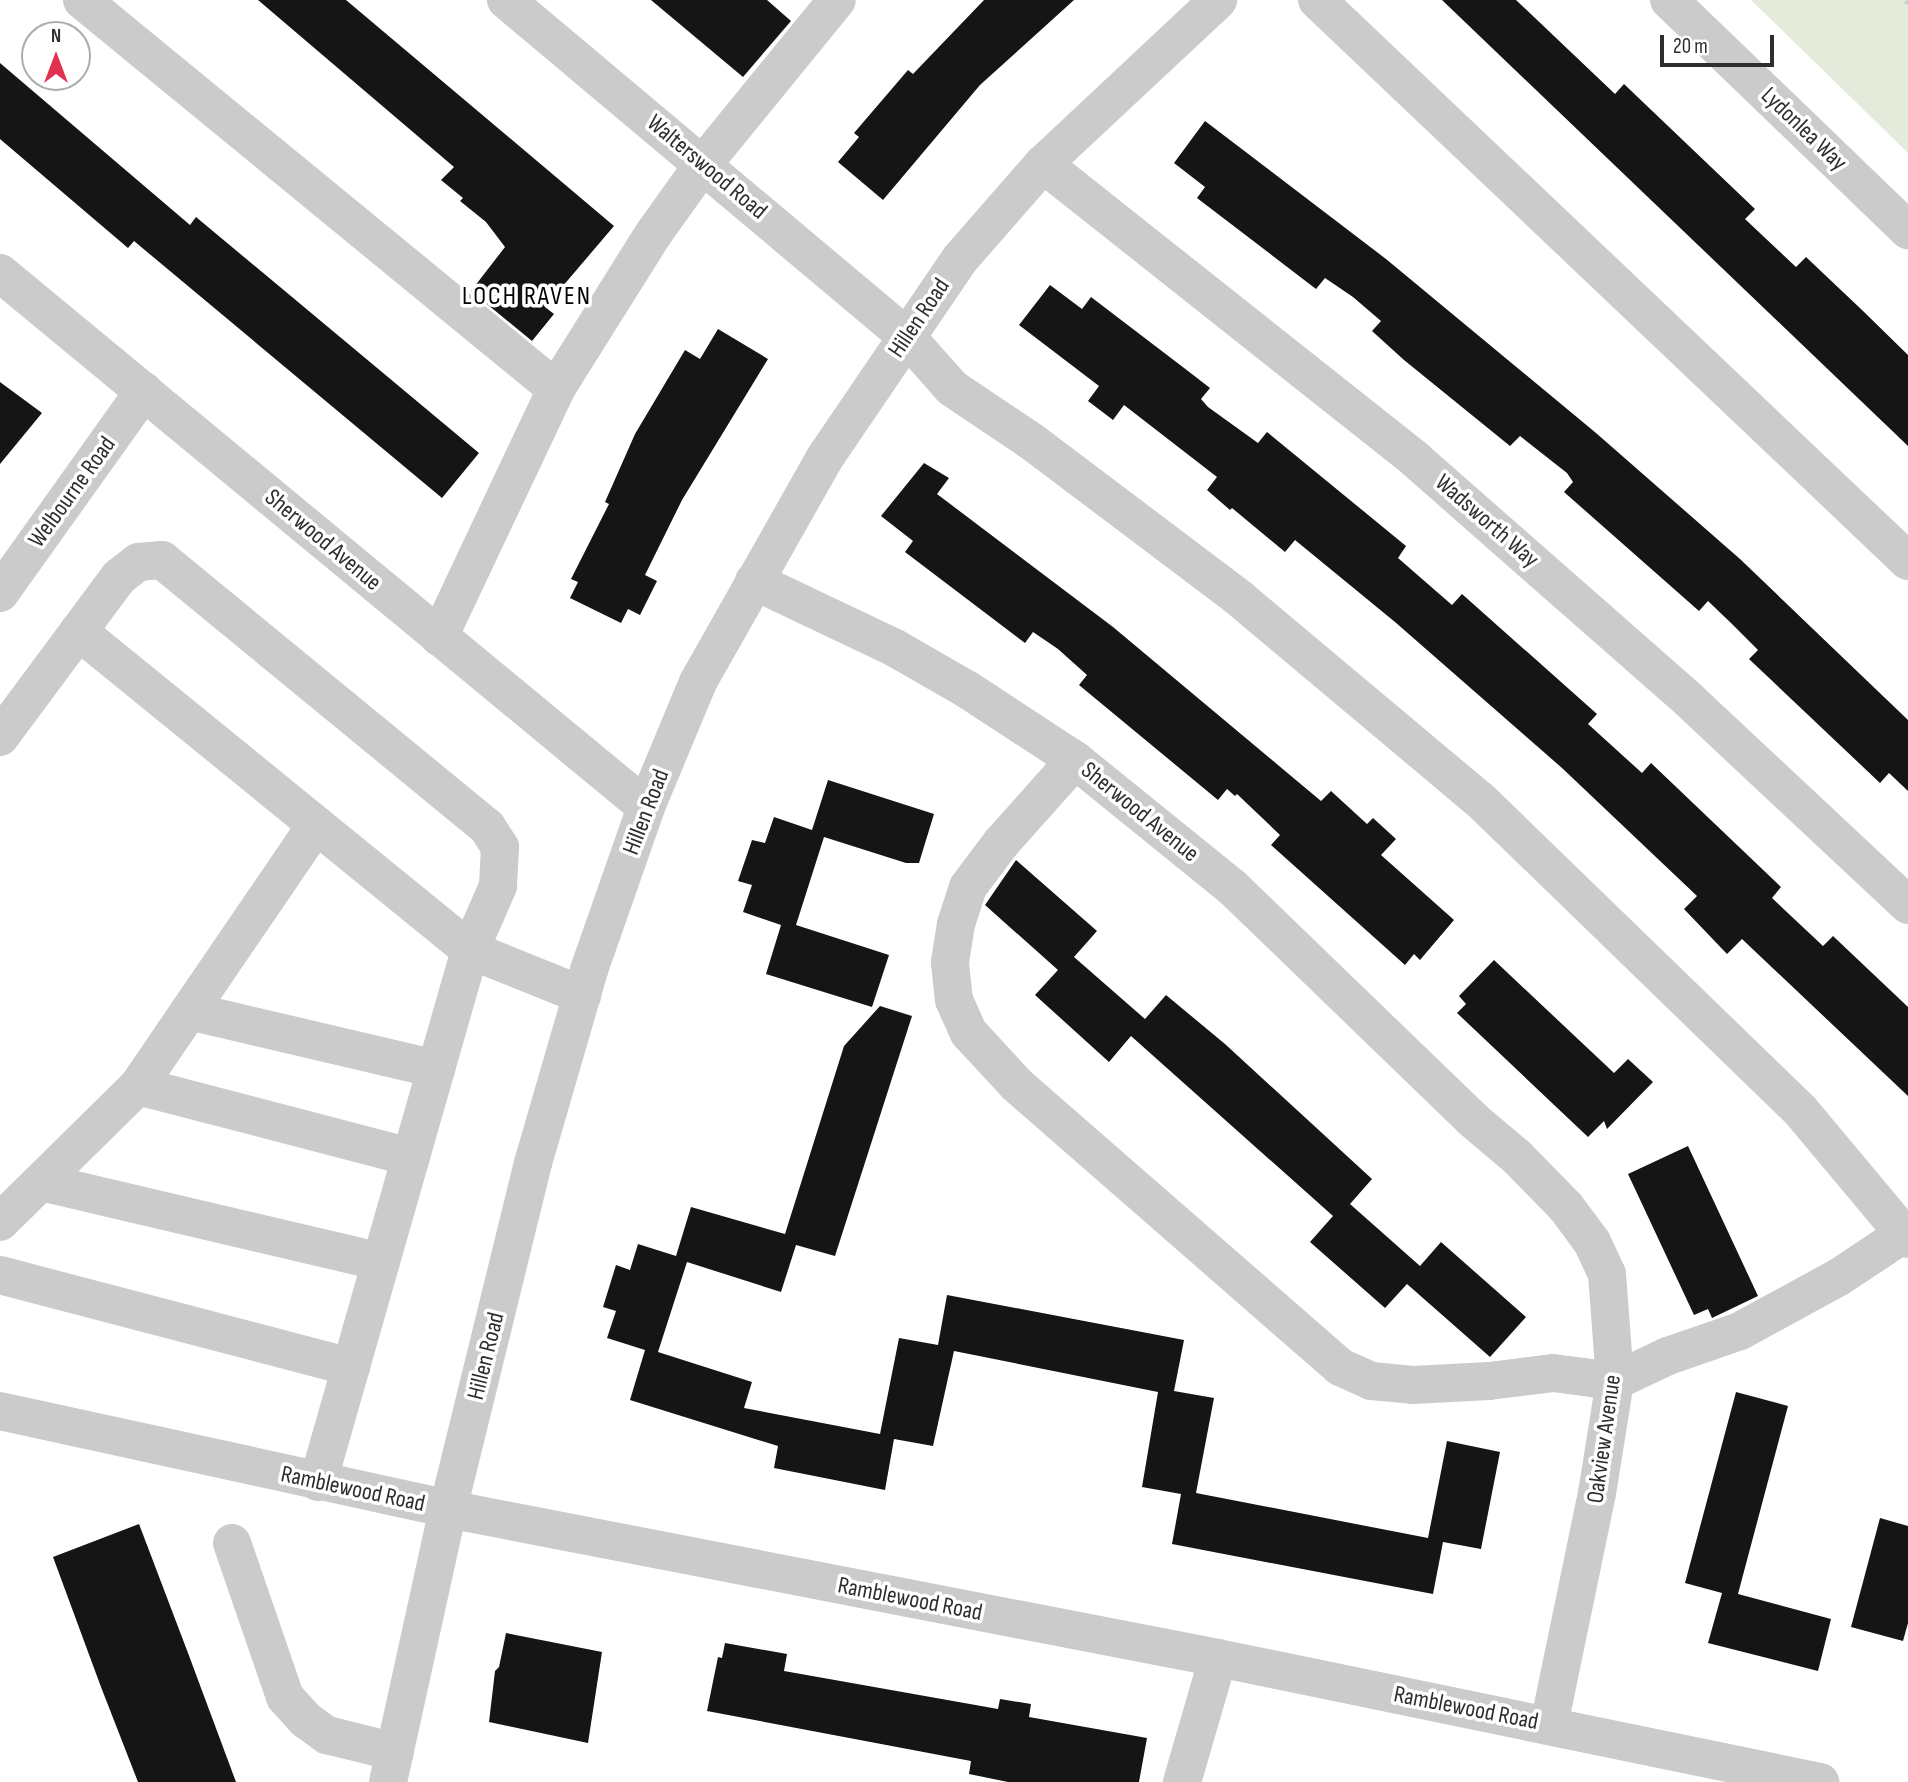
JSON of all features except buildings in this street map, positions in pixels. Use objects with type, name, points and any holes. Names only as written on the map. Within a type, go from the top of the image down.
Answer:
[{"type":"street","points":[[82,0],[556,389]]},
{"type":"street","name":"Walterswood Road","points":[[506,0],[704,163],[906,336],[952,388],[1031,440],[1238,598],[1480,800],[1800,1110],[1906,1236]]},
{"type":"street","points":[[439,637],[556,389],[654,233],[704,163],[837,0]]},
{"type":"street","name":"Hillen Road","points":[[391,1767],[447,1509],[533,1163],[582,995],[646,807],[698,682],[824,459],[960,259],[1043,164],[1218,0]]},
{"type":"street","points":[[1317,0],[1908,561]]},
{"type":"street","name":"Lydonlea Way","points":[[1669,0],[1908,229]]},
{"type":"street","name":"Wadsworth Way","points":[[1043,164],[1416,460],[1689,700],[1908,905]]},
{"type":"street","name":"Sherwood Avenue","points":[[0,273],[646,807]]},
{"type":"street","name":"Welbourne Road","points":[[1,590],[144,391]]},
{"type":"street","points":[[0,737],[118,577],[138,562],[162,560],[487,827],[500,847],[498,886],[470,950],[318,1482]]},
{"type":"street","name":"Sherwood Avenue","points":[[754,580],[895,648],[968,690],[1075,760],[1232,887],[1472,1119]]},
{"type":"street","points":[[78,631],[470,950],[582,995]]},
{"type":"street","points":[[1075,760],[1001,843],[968,887],[956,923],[950,963],[954,1000],[969,1033],[1017,1085],[1340,1367],[1371,1381],[1413,1385],[1489,1381],[1553,1373],[1615,1381],[1668,1356],[1740,1331],[1839,1277],[1906,1236]]},
{"type":"street","points":[[0,1222],[138,1086],[316,825]]},
{"type":"street","points":[[189,1011],[436,1069]]},
{"type":"street","points":[[138,1086],[411,1157]]},
{"type":"street","name":"Oakview Avenue","points":[[1472,1119],[1517,1157],[1566,1207],[1592,1242],[1607,1274],[1615,1381],[1597,1493],[1549,1724]]},
{"type":"street","points":[[41,1182],[381,1262]]},
{"type":"street","points":[[0,1275],[351,1367]]},
{"type":"street","name":"Ramblewood Road","points":[[0,1411],[447,1509],[1217,1658],[1549,1724],[1821,1782]]},
{"type":"street","points":[[232,1544],[285,1697],[306,1720],[327,1735],[391,1767]]},
{"type":"street","points":[[1182,1782],[1217,1658]]},
{"type":"green space","points":[[1751,0],[1908,0],[1908,153]]},
{"type":"district","name":"LOCH RAVEN","points":[[527,297]]}]
